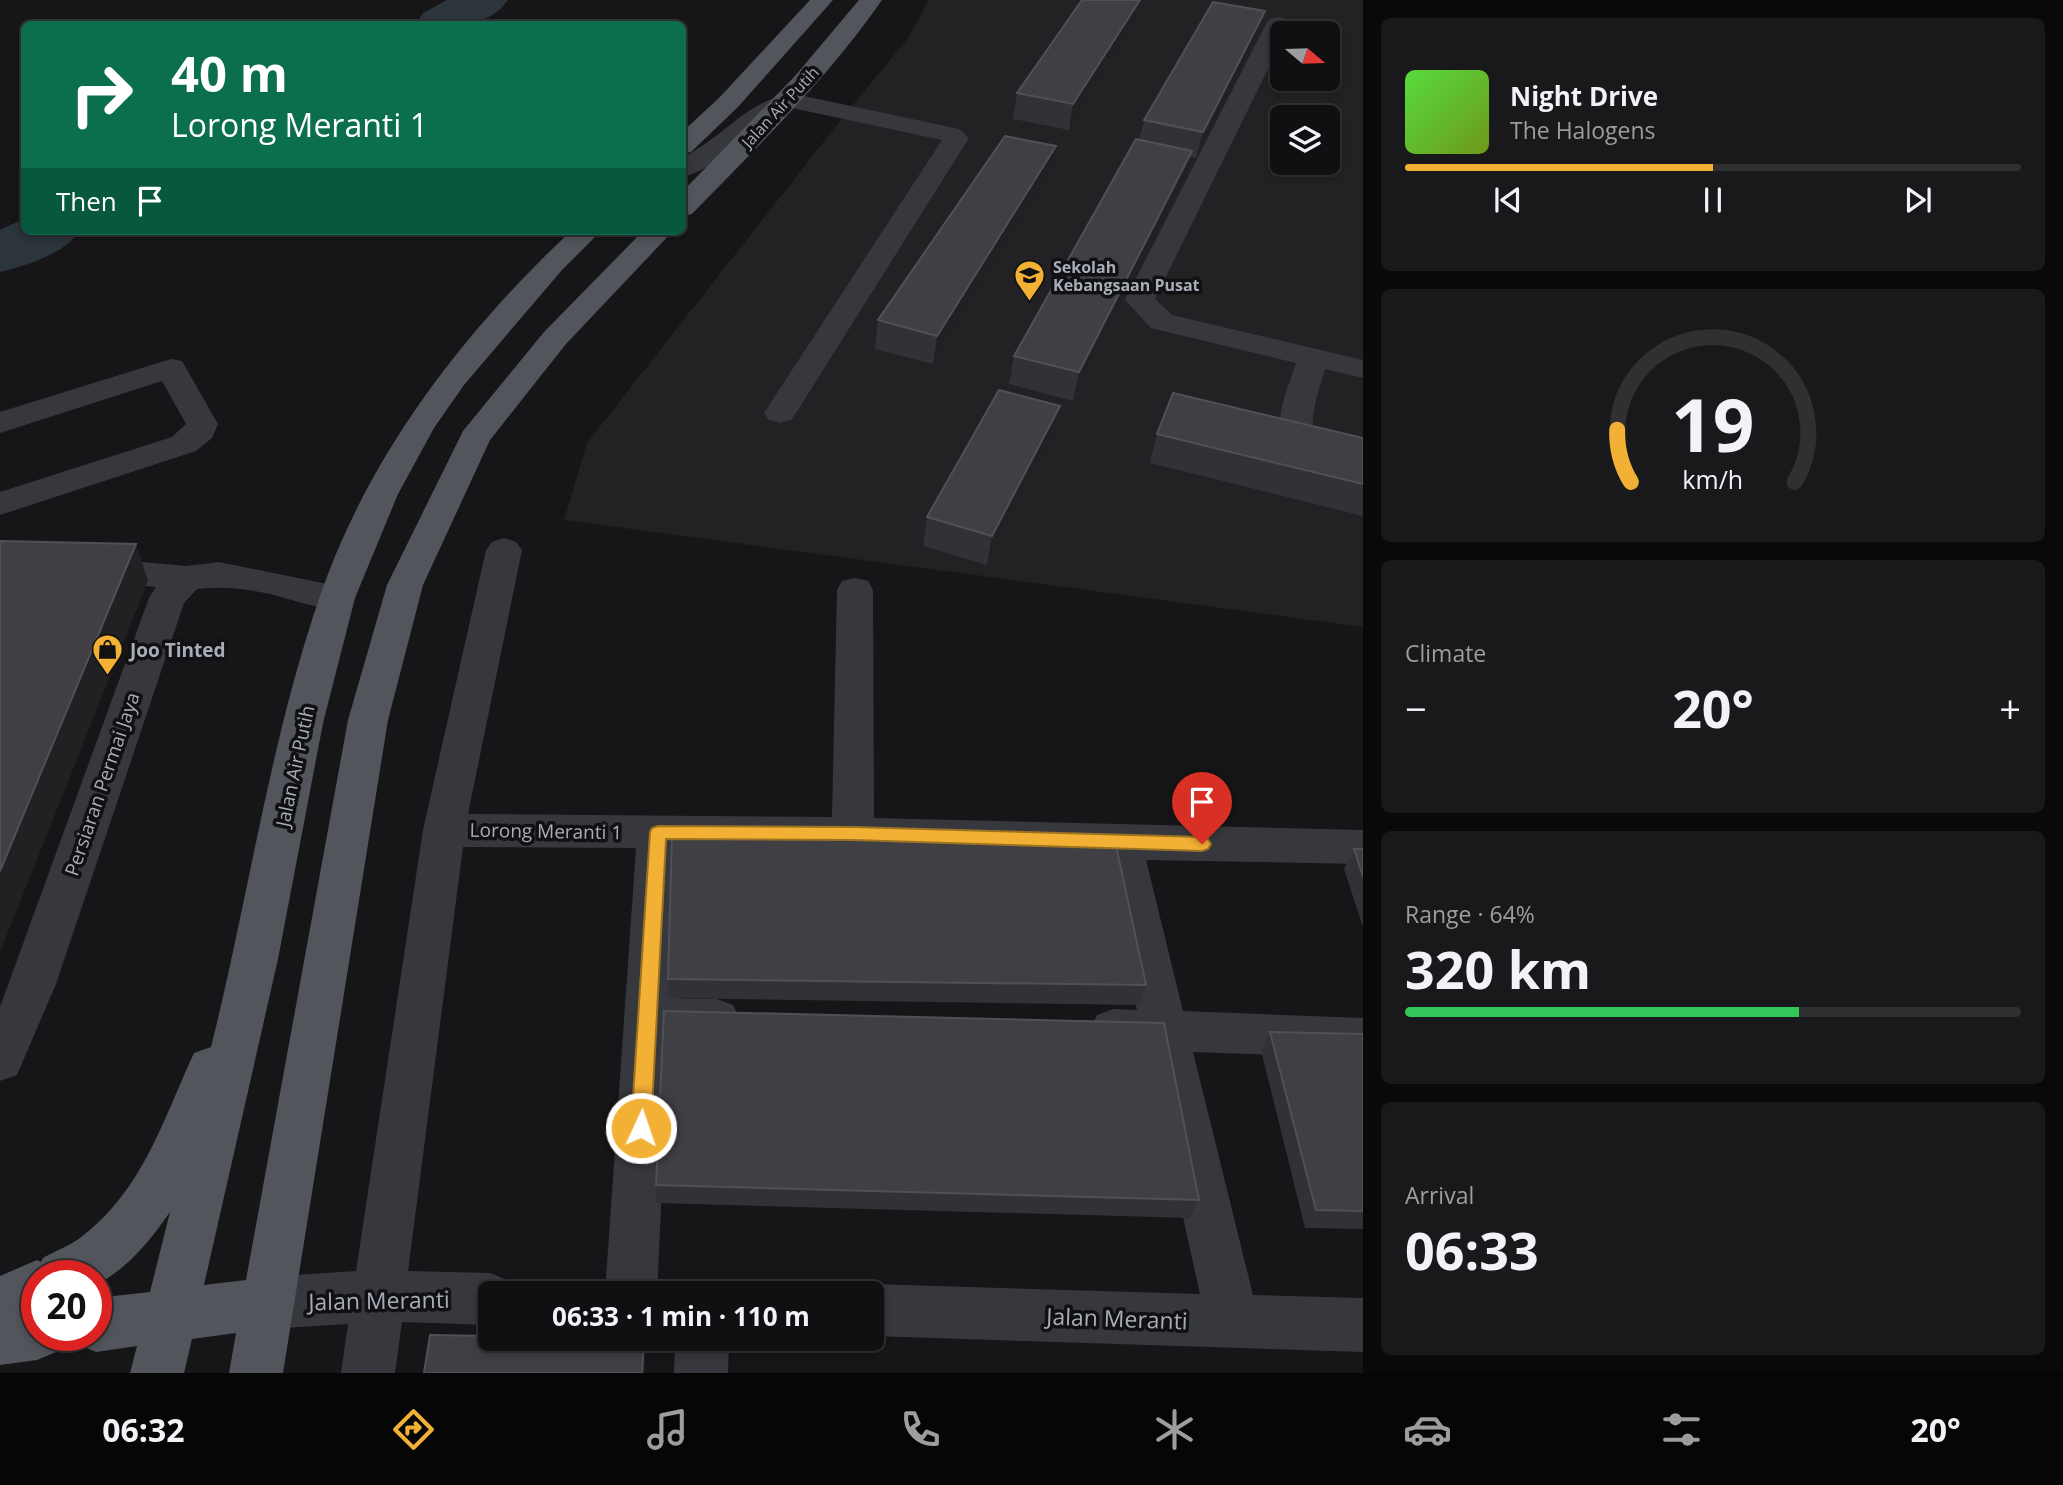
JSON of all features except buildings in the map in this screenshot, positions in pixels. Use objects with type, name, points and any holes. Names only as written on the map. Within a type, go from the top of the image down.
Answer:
[{"type":"main road","points":[[686,142],[728,103],[822,0]]},
{"type":"main road","name":"Jalan Air Putih","points":[[686,204],[790,100],[871,0]]},
{"type":"main road","name":"Jalan Air Putih","points":[[157,1373],[256,959],[303,723],[337,598],[381,494],[418,428],[453,378],[552,264],[583,235]]},
{"type":"main road","points":[[256,1373],[368,720],[405,585],[475,438],[555,338],[655,235]]},
{"type":"main road","points":[[90,1260],[134,1222],[166,1177],[256,959]]},
{"type":"main road","points":[[0,1302],[21,1293]]},
{"type":"main road","points":[[112,1323],[267,1303]]},
{"type":"main road","points":[[0,1338],[21,1335]]},
{"type":"street","points":[[1270,40],[1140,300],[1162,322],[1363,369]]},
{"type":"street","points":[[686,167],[713,153],[765,108],[790,100],[950,134],[956,138],[780,413]]},
{"type":"street","points":[[1313,357],[1295,436],[1300,448],[1363,463]]},
{"type":"street","points":[[0,423],[171,368],[202,424],[200,431],[184,444],[0,504]]},
{"type":"street","points":[[368,1373],[444,830],[504,550]]},
{"type":"street","points":[[0,561],[186,578],[219,574],[269,582],[337,598]]},
{"type":"street","name":"Persiaran Permai Jaya","points":[[0,1060],[17,986],[167,598],[186,578]]},
{"type":"street","points":[[853,834],[855,590]]},
{"type":"street","name":"Lorong Meranti 1","points":[[444,830],[853,834],[1122,843],[1363,847]]},
{"type":"street","points":[[632,1281],[658,832]]},
{"type":"street","points":[[1122,843],[1233,1321]]},
{"type":"street","points":[[647,1017],[759,1020]]},
{"type":"street","points":[[1067,1028],[1363,1038]]},
{"type":"street","name":"Jalan Meranti","points":[[267,1303],[378,1296],[478,1299]]},
{"type":"street","name":"Jalan Meranti","points":[[884,1310],[1363,1325]]},
{"type":"street","points":[[701,1373],[702,1351]]},
{"type":"shaded area","name":"Sekolah Kebangsaan Pusat","points":[[929,0],[1363,0],[1363,627],[564,520],[587,443],[908,38]]},
{"type":"waterway","points":[[446,21],[483,0]]},
{"type":"waterway","points":[[0,253],[40,235]]},
{"type":"place","name":"Sekolah Kebangsaan Pusat","points":[[1030,303]]},
{"type":"place","name":"Joo Tinted","points":[[107,677]]},
{"type":"route","points":[[641,1128],[658,832],[853,834],[1202,844]]}]
